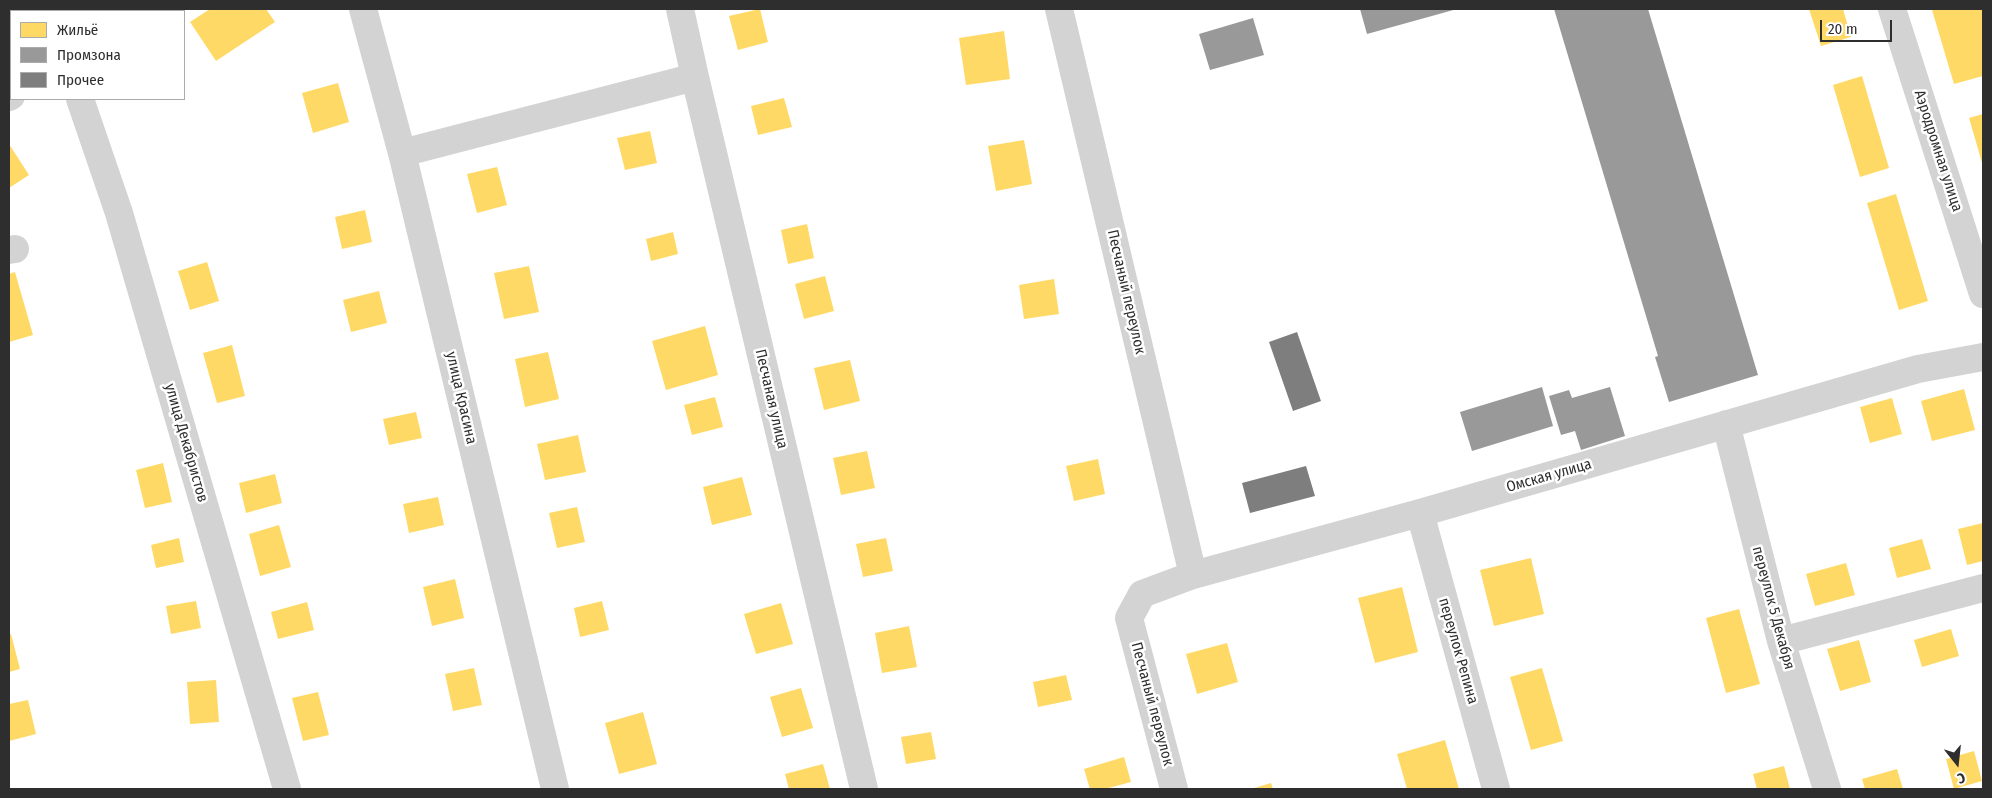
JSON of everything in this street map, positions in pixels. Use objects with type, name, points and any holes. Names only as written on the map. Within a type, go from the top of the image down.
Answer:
[{"type":"street","name":"улица Красина","points":[[363,9],[402,153],[555,789]]},
{"type":"street","name":"Песчаная улица","points":[[680,9],[864,789]]},
{"type":"street","name":"Песчаный переулок","points":[[1058,9],[1193,575]]},
{"type":"street","name":"Аэродромная улица","points":[[1892,9],[1983,294]]},
{"type":"street","points":[[402,153],[695,77]]},
{"type":"street","name":"улица Декабристов","points":[[80,100],[119,213],[287,789]]},
{"type":"street","name":"Омская улица","points":[[1129,618],[1142,594],[1193,575],[1420,513],[1918,369],[1983,357]]},
{"type":"street","name":"переулок 5 Декабря","points":[[1726,424],[1781,641],[1827,789]]},
{"type":"street","name":"переулок Репина","points":[[1420,513],[1496,789]]},
{"type":"street","points":[[1781,641],[1983,588]]},
{"type":"street","name":"Песчаный переулок","points":[[1129,618],[1174,789]]},
{"type":"building: Жильё","points":[[210,9],[266,9],[275,22],[216,61],[190,22]]},
{"type":"building: Жильё","points":[[760,9],[768,42],[738,50],[729,16]]},
{"type":"building: Жильё","points":[[1809,9],[1843,9],[1851,37],[1821,46]]},
{"type":"building: Жильё","points":[[1982,9],[1983,76],[1954,84],[1932,10]]},
{"type":"building: Жильё","points":[[1004,31],[1010,79],[966,85],[959,38]]},
{"type":"building: Жильё","points":[[1862,76],[1889,168],[1860,177],[1833,85]]},
{"type":"building: Жильё","points":[[338,83],[349,122],[313,133],[302,93]]},
{"type":"building: Жильё","points":[[784,98],[792,127],[758,135],[751,106]]},
{"type":"building: Жильё","points":[[1983,114],[1983,166],[1969,118]]},
{"type":"building: Жильё","points":[[650,131],[657,163],[625,170],[617,138]]},
{"type":"building: Жильё","points":[[1024,140],[1032,184],[996,191],[988,146]]},
{"type":"building: Жильё","points":[[9,144],[29,175],[9,188]]},
{"type":"building: Жильё","points":[[497,167],[507,205],[477,213],[467,174]]},
{"type":"building: Жильё","points":[[1896,194],[1928,301],[1899,310],[1867,203]]},
{"type":"building: Жильё","points":[[365,210],[372,242],[342,249],[335,217]]},
{"type":"building: Жильё","points":[[807,224],[814,258],[788,264],[781,230]]},
{"type":"building: Жильё","points":[[673,232],[678,254],[651,261],[646,239]]},
{"type":"building: Жильё","points":[[207,262],[219,301],[190,310],[178,271]]},
{"type":"building: Жильё","points":[[529,266],[539,312],[504,319],[494,273]]},
{"type":"building: Жильё","points":[[15,272],[33,335],[9,342],[9,274]]},
{"type":"building: Жильё","points":[[825,276],[834,311],[804,319],[795,284]]},
{"type":"building: Жильё","points":[[1054,279],[1059,314],[1024,319],[1019,285]]},
{"type":"building: Жильё","points":[[379,291],[387,323],[351,332],[343,300]]},
{"type":"building: Жильё","points":[[705,326],[718,375],[666,390],[652,341]]},
{"type":"building: Жильё","points":[[232,345],[245,396],[217,403],[203,353]]},
{"type":"building: Жильё","points":[[548,352],[559,399],[525,407],[515,359]]},
{"type":"building: Жильё","points":[[850,360],[860,401],[824,410],[814,368]]},
{"type":"building: Жильё","points":[[1964,389],[1975,430],[1932,441],[1921,401]]},
{"type":"building: Жильё","points":[[715,397],[723,427],[692,435],[684,405]]},
{"type":"building: Жильё","points":[[1892,398],[1902,434],[1870,443],[1860,407]]},
{"type":"building: Жильё","points":[[416,412],[422,438],[389,445],[383,419]]},
{"type":"building: Жильё","points":[[578,435],[586,472],[545,480],[537,444]]},
{"type":"building: Жильё","points":[[867,451],[875,488],[841,495],[833,458]]},
{"type":"building: Жильё","points":[[1098,459],[1105,494],[1074,501],[1066,466]]},
{"type":"building: Жильё","points":[[163,463],[172,502],[145,508],[136,470]]},
{"type":"building: Жильё","points":[[275,474],[282,503],[246,513],[239,483]]},
{"type":"building: Жильё","points":[[742,477],[752,515],[712,525],[703,487]]},
{"type":"building: Жильё","points":[[438,497],[444,525],[409,533],[403,504]]},
{"type":"building: Жильё","points":[[577,507],[585,542],[557,548],[549,513]]},
{"type":"building: Жильё","points":[[1983,523],[1983,561],[1967,565],[1958,529]]},
{"type":"building: Жильё","points":[[279,525],[291,567],[260,576],[249,534]]},
{"type":"building: Жильё","points":[[179,538],[184,562],[156,568],[151,545]]},
{"type":"building: Жильё","points":[[886,538],[893,571],[863,577],[856,544]]},
{"type":"building: Жильё","points":[[1922,539],[1931,569],[1897,578],[1889,548]]},
{"type":"building: Жильё","points":[[1531,558],[1544,614],[1494,626],[1480,570]]},
{"type":"building: Жильё","points":[[1846,563],[1855,595],[1815,606],[1806,574]]},
{"type":"building: Жильё","points":[[455,579],[464,618],[432,626],[423,587]]},
{"type":"building: Жильё","points":[[1402,587],[1418,652],[1375,663],[1358,598]]},
{"type":"building: Жильё","points":[[196,601],[201,628],[171,634],[166,606]]},
{"type":"building: Жильё","points":[[602,601],[609,630],[580,637],[574,608]]},
{"type":"building: Жильё","points":[[307,602],[314,630],[278,639],[271,612]]},
{"type":"building: Жильё","points":[[781,603],[793,644],[756,654],[744,614]]},
{"type":"building: Жильё","points":[[1739,609],[1760,684],[1726,693],[1706,618]]},
{"type":"building: Жильё","points":[[909,626],[917,667],[882,673],[875,633]]},
{"type":"building: Жильё","points":[[1951,629],[1959,656],[1922,667],[1914,640]]},
{"type":"building: Жильё","points":[[11,634],[20,669],[9,672],[9,635]]},
{"type":"building: Жильё","points":[[1859,640],[1871,682],[1840,691],[1827,649]]},
{"type":"building: Жильё","points":[[1227,643],[1238,682],[1197,694],[1186,654]]},
{"type":"building: Жильё","points":[[474,668],[482,705],[453,711],[445,674]]},
{"type":"building: Жильё","points":[[1542,668],[1563,741],[1531,750],[1510,677]]},
{"type":"building: Жильё","points":[[1066,675],[1072,700],[1038,707],[1033,682]]},
{"type":"building: Жильё","points":[[216,680],[219,722],[190,724],[187,682]]},
{"type":"building: Жильё","points":[[801,688],[813,728],[782,737],[770,697]]},
{"type":"building: Жильё","points":[[318,692],[329,735],[303,741],[292,698]]},
{"type":"building: Жильё","points":[[28,700],[36,734],[9,741],[9,704]]},
{"type":"building: Жильё","points":[[643,712],[657,764],[619,774],[605,723]]},
{"type":"building: Жильё","points":[[931,732],[936,759],[906,764],[901,737]]},
{"type":"building: Жильё","points":[[1445,740],[1459,789],[1407,789],[1397,754]]},
{"type":"building: Жильё","points":[[1974,751],[1982,781],[1954,789],[1946,759]]},
{"type":"building: Жильё","points":[[1124,757],[1131,782],[1105,789],[1090,789],[1084,769]]},
{"type":"building: Жильё","points":[[823,764],[830,789],[789,789],[785,774]]},
{"type":"building: Жильё","points":[[1784,766],[1790,789],[1757,789],[1753,774]]},
{"type":"building: Жильё","points":[[1897,769],[1903,789],[1865,789],[1862,779]]},
{"type":"building: Жильё","points":[[1271,783],[1273,789],[1251,789]]},
{"type":"building: Промзона","points":[[1360,9],[1457,9],[1367,34]]},
{"type":"building: Промзона","points":[[1554,9],[1648,9],[1758,375],[1669,402],[1655,357],[1658,356]]},
{"type":"building: Промзона","points":[[1253,18],[1264,55],[1210,70],[1199,34]]},
{"type":"building: Промзона","points":[[1542,387],[1553,426],[1472,451],[1460,412]]},
{"type":"building: Промзона","points":[[1610,387],[1625,436],[1581,450],[1575,431],[1561,435],[1549,396],[1569,390],[1572,398]]},
{"type":"building: Прочее","points":[[1297,332],[1321,401],[1293,411],[1269,342]]},
{"type":"building: Прочее","points":[[1306,466],[1315,496],[1250,513],[1242,483]]}]
